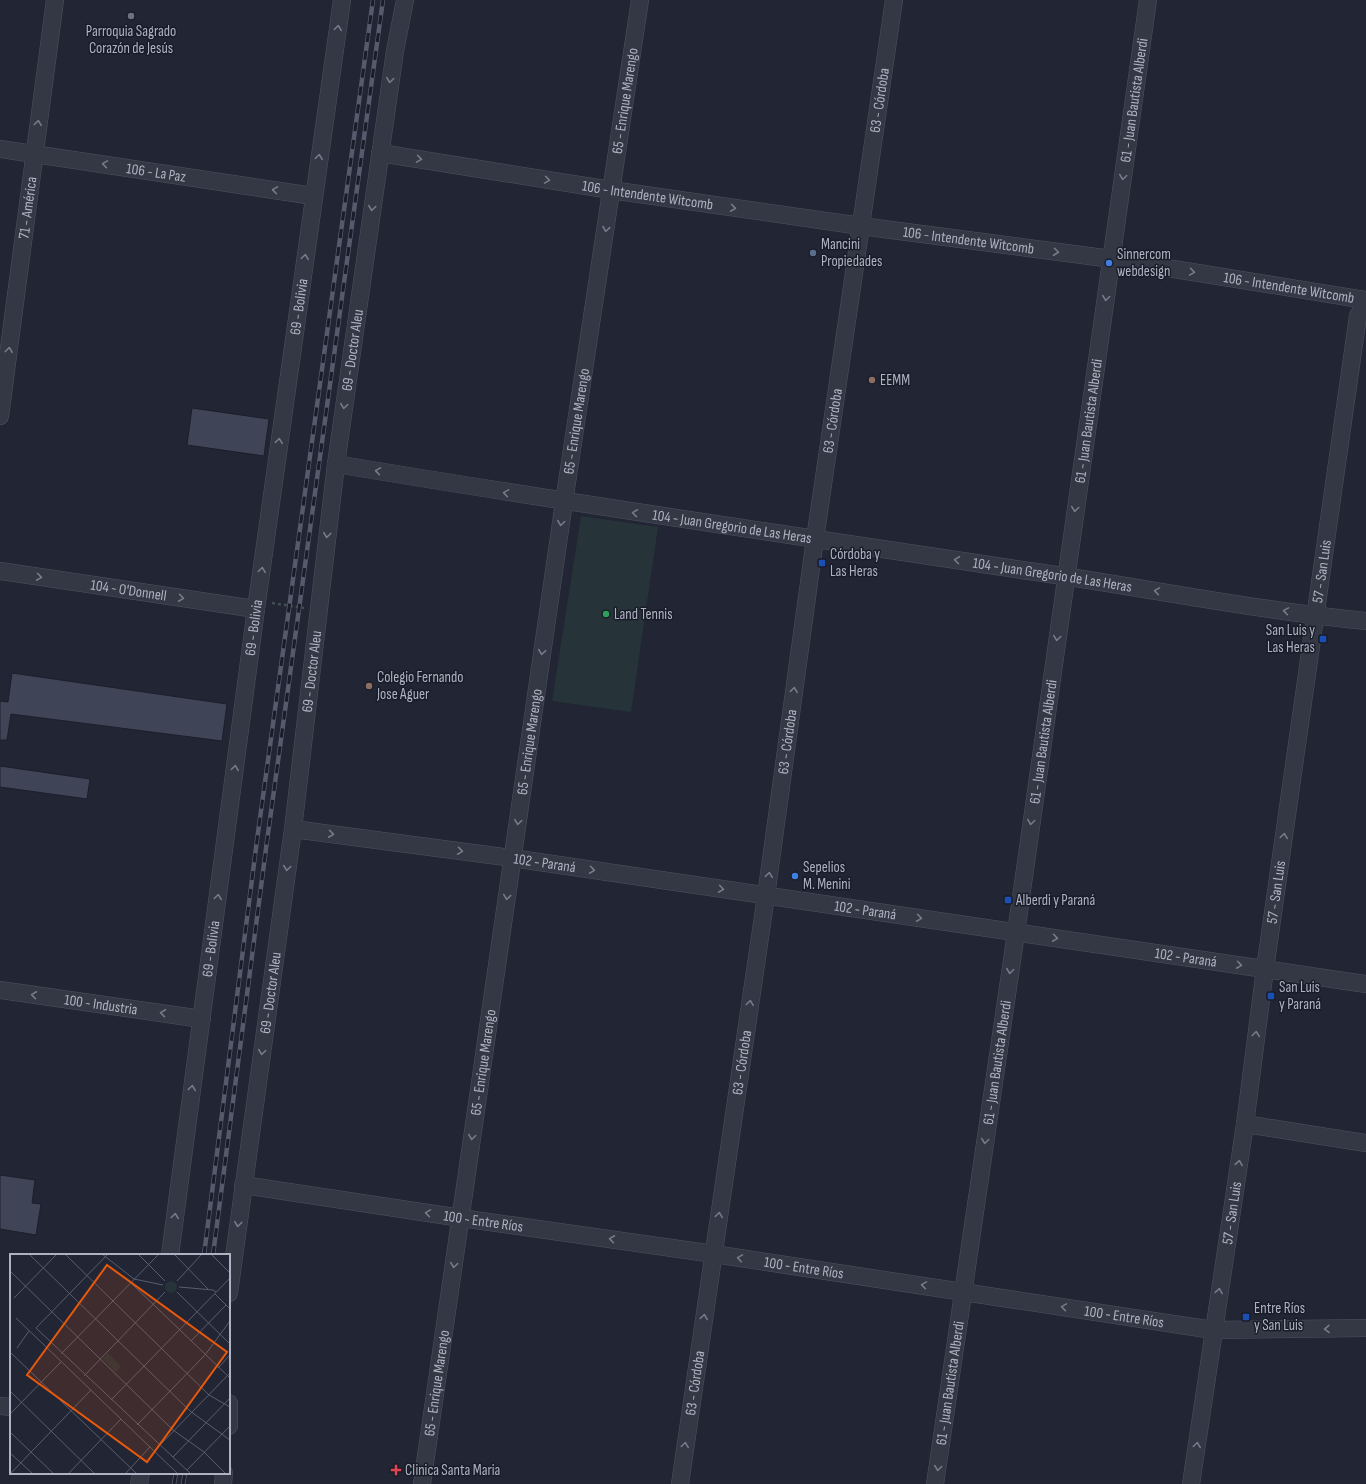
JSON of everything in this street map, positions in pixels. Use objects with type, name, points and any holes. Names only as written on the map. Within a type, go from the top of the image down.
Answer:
[{"type":"street","name":"71 - América","points":[[0,416],[55,0]]},
{"type":"street","name":"69 - Bolivia","points":[[170,1254],[313,196],[342,0]]},
{"type":"street","name":"69 - Doctor Aleu","points":[[230,1285],[293,829],[336,464],[400,0]]},
{"type":"street","name":"69 - Doctor Aleu","points":[[394,51],[406,0]]},
{"type":"street","name":"65 - Enrique Marengo","points":[[422,1484],[564,502],[640,0]]},
{"type":"street","name":"63 - Córdoba","points":[[680,1484],[766,896],[815,539],[894,0]]},
{"type":"street","name":"61 - Juan Bautista Alberdi","points":[[935,1484],[1016,933],[1065,576],[1112,259],[1148,0]]},
{"type":"street","name":"106 - La Paz","points":[[0,149],[313,196]]},
{"type":"street","name":"106 - Intendente Witcomb","points":[[380,153],[612,190],[861,226],[1112,259],[1366,301]]},
{"type":"street","name":"57 - San Luis","points":[[1191,1484],[1245,1124],[1264,969],[1358,316],[1366,301]]},
{"type":"street","name":"104 - Juan Gregorio de Las Heras","points":[[336,464],[564,502],[1065,576],[1316,616],[1366,621]]},
{"type":"street","name":"104 - O'Donnell","points":[[0,571],[257,605]]},
{"type":"street","name":"102 - Paraná","points":[[293,829],[512,858],[1366,984]]},
{"type":"street","name":"100 - Industria","points":[[0,990],[202,1019]]},
{"type":"street","points":[[1245,1124],[1366,1143]]},
{"type":"street","name":"100 - Entre Ríos","points":[[243,1185],[963,1291],[1213,1330],[1366,1328]]},
{"type":"street","points":[[0,1406],[10,1407]]},
{"type":"street","points":[[139,1484],[141,1474]]},
{"type":"street","points":[[223,1484],[224,1474]]},
{"type":"path","points":[[257,605],[318,610]]},
{"type":"shaded area","name":"Land Tennis","points":[[581,516],[658,527],[631,712],[552,701]]},
{"type":"building","points":[[192,408],[269,419],[264,456],[187,445]]},
{"type":"building","points":[[12,673],[227,704],[222,741],[11,714],[7,740],[0,740],[0,701],[8,702]]},
{"type":"building","points":[[0,766],[90,779],[87,799],[0,787]]},
{"type":"building","points":[[0,1175],[35,1180],[32,1203],[41,1204],[36,1235],[0,1229]]},
{"type":"railway","points":[[204,1254],[257,840],[373,0]]},
{"type":"railway","points":[[213,1254],[267,841],[383,0]]},
{"type":"railway","points":[[174,1484],[176,1474]]},
{"type":"railway","points":[[183,1484],[185,1474]]},
{"type":"place","name":"Parroquia Sagrado Corazón de Jesús","points":[[131,16]]},
{"type":"place","name":"Mancini Propiedades","points":[[813,253]]},
{"type":"place","name":"Sinnercom webdesign","points":[[1109,263]]},
{"type":"place","name":"EEMM","points":[[872,380]]},
{"type":"place","name":"Córdoba y Las Heras","points":[[822,563]]},
{"type":"place","name":"Land Tennis","points":[[606,614]]},
{"type":"place","name":"San Luis y Las Heras","points":[[1323,639]]},
{"type":"place","name":"Colegio Fernando Jose Aguer","points":[[369,686]]},
{"type":"place","name":"Sepelios M. Menini","points":[[795,876]]},
{"type":"place","name":"Alberdi y Paraná","points":[[1008,900]]},
{"type":"place","name":"San Luis y Paraná","points":[[1271,996]]},
{"type":"place","name":"Entre Ríos y San Luis","points":[[1246,1317]]},
{"type":"place","name":"Clinica Santa Maria","points":[[396,1470]]}]
